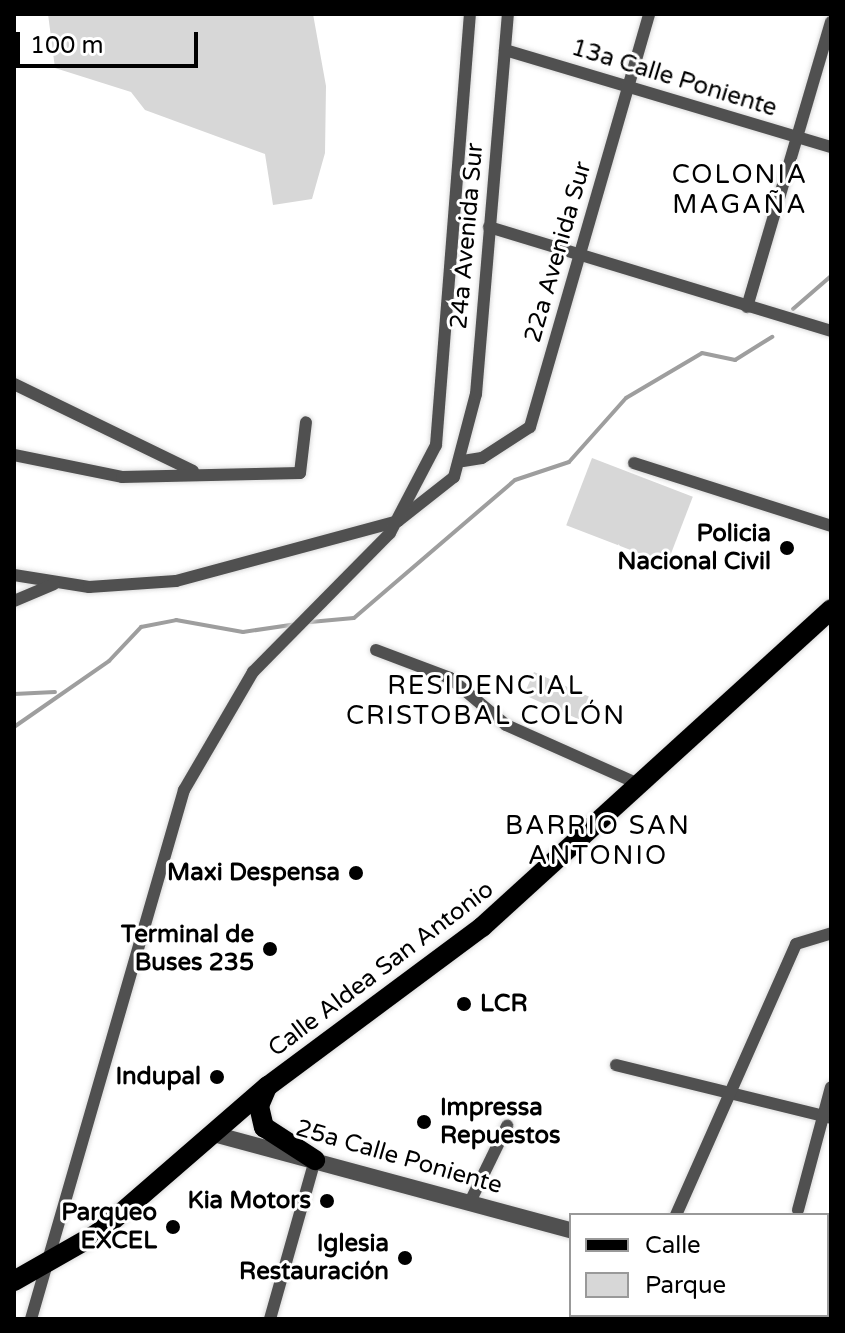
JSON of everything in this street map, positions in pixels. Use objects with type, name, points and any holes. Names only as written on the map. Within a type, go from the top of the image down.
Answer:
[{"type":"main road","name":"Calle Aldea San Antonio","points":[[14,1281],[106,1227],[268,1086],[349,1022],[482,927],[643,786],[831,609]]},
{"type":"main road","points":[[268,1086],[259,1106],[264,1127],[315,1160]]},
{"type":"street","points":[[398,521],[439,429],[470,14]]},
{"type":"street","name":"24a Avenida Sur","points":[[463,461],[476,394],[508,14]]},
{"type":"street","name":"22a Avenida Sur","points":[[463,461],[482,458],[530,427],[649,14]]},
{"type":"street","points":[[747,307],[831,22]]},
{"type":"street","name":"13a Calle Poniente","points":[[505,50],[831,147]]},
{"type":"street","points":[[489,227],[831,331]]},
{"type":"street","points":[[14,384],[196,473]]},
{"type":"street","points":[[14,455],[43,455],[122,477],[300,473],[306,422]]},
{"type":"street","points":[[31,1319],[191,773],[253,672],[398,521],[439,492],[463,461]]},
{"type":"street","points":[[634,463],[831,526]]},
{"type":"street","points":[[14,575],[54,584],[161,584],[398,521]]},
{"type":"street","points":[[14,601],[54,584]]},
{"type":"street","points":[[376,650],[450,678],[495,719],[643,786]]},
{"type":"street","points":[[677,1213],[796,944],[831,933]]},
{"type":"street","points":[[616,1065],[729,1090],[827,1117]]},
{"type":"street","points":[[798,1210],[827,1117],[831,1087]]},
{"type":"street","points":[[470,1202],[507,1126]]},
{"type":"street","name":"25a Calle Poniente","points":[[214,1134],[569,1229]]},
{"type":"street","points":[[270,1319],[315,1160]]},
{"type":"green space","points":[[48,14],[313,14],[326,86],[325,153],[312,199],[273,205],[265,154],[145,110],[131,92],[55,68]]},
{"type":"green space","points":[[592,458],[693,497],[667,564],[566,525]]},
{"type":"green space","points":[[534,672],[589,696],[579,719],[524,695]]},
{"type":"waterway","points":[[793,309],[831,276]]},
{"type":"waterway","points":[[310,622],[354,618],[515,480],[569,462],[626,398],[702,353],[735,360],[772,337]]},
{"type":"waterway","points":[[14,727],[109,661],[141,627],[176,620],[243,632],[297,624]]},
{"type":"waterway","points":[[14,694],[55,692]]},
{"type":"place","name":"Policia Nacional Civil","points":[[787,548]]},
{"type":"place","name":"Maxi Despensa","points":[[356,873]]},
{"type":"place","name":"Terminal de Buses 235","points":[[270,949]]},
{"type":"place","name":"LCR","points":[[464,1004]]},
{"type":"place","name":"Indupal","points":[[217,1077]]},
{"type":"place","name":"Impressa Repuestos","points":[[424,1122]]},
{"type":"place","name":"Kia Motors","points":[[327,1201]]},
{"type":"place","name":"Parqueo EXCEL","points":[[173,1227]]},
{"type":"place","name":"Iglesia Restauración","points":[[405,1258]]},
{"type":"district","name":"COLONIA MAGAÑA","points":[[740,190]]},
{"type":"district","name":"RESIDENCIAL CRISTOBAL COLÓN","points":[[486,701]]},
{"type":"district","name":"BARRIO SAN ANTONIO","points":[[598,841]]}]
